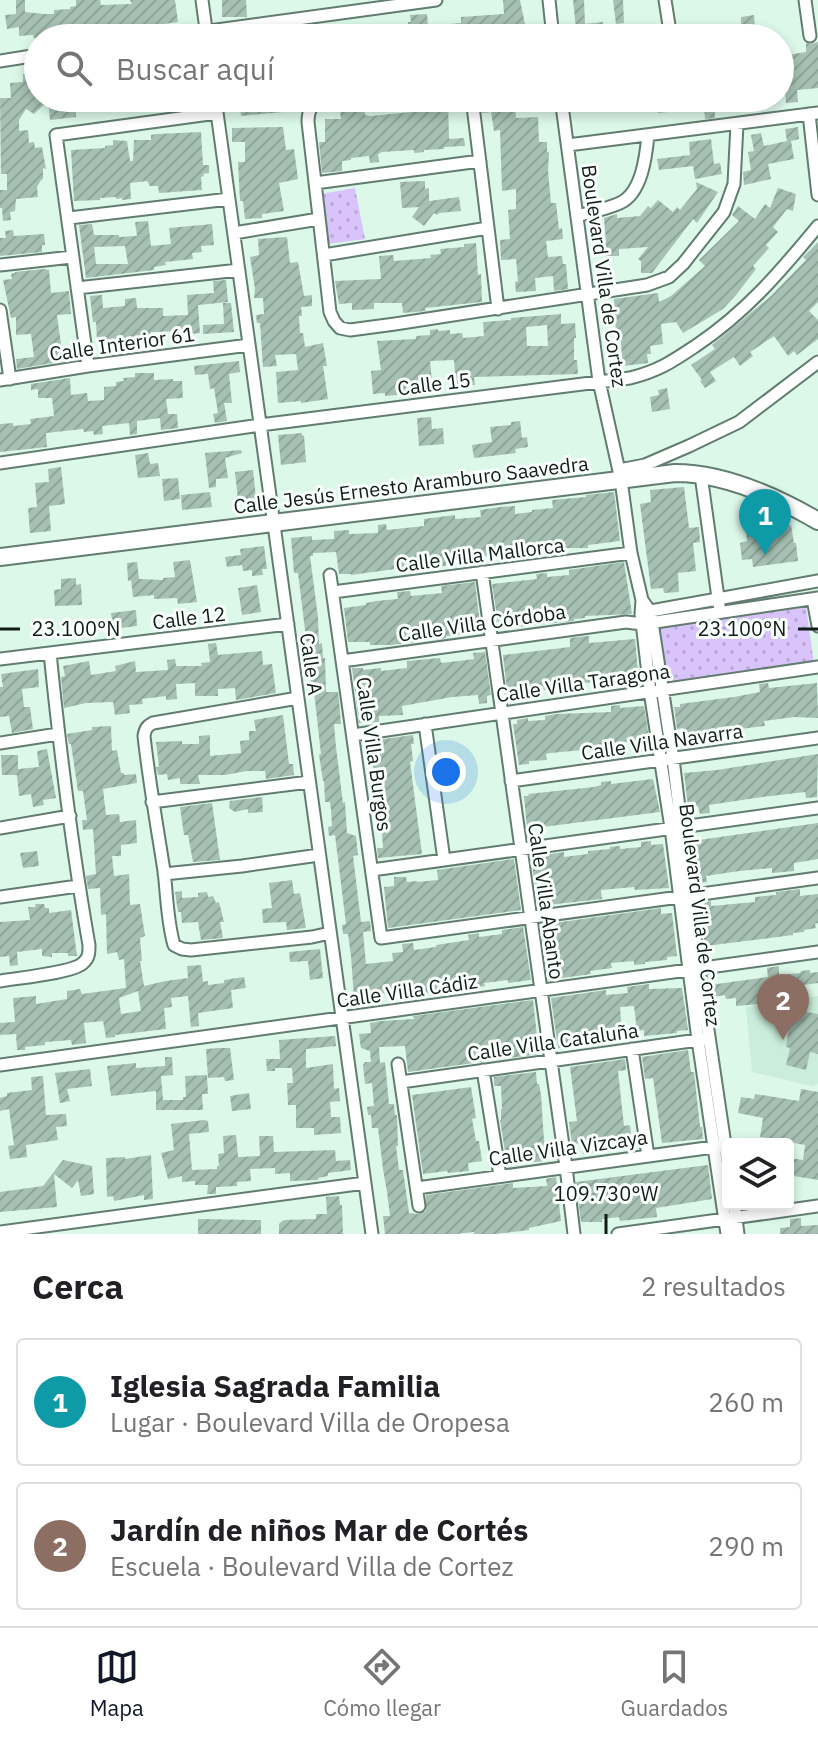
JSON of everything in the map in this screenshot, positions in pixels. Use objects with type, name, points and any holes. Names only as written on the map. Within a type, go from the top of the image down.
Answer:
[{"type":"street","points":[[202,0],[205,24]]},
{"type":"street","points":[[274,24],[436,0]]},
{"type":"street","points":[[549,0],[552,24]]},
{"type":"street","points":[[665,0],[669,24]]},
{"type":"street","points":[[805,0],[810,36]]},
{"type":"street","points":[[0,61],[24,57]]},
{"type":"street","points":[[308,112],[330,312],[340,328],[350,330],[647,285],[669,277],[724,212],[734,184],[737,124]]},
{"type":"street","points":[[474,112],[498,309]]},
{"type":"street","name":"Boulevard Villa de Cortez","points":[[563,112],[599,381],[645,614],[719,1146],[731,1213],[738,1234]]},
{"type":"street","points":[[88,366],[56,135],[217,113]]},
{"type":"street","name":"Calle A","points":[[217,113],[372,1234]]},
{"type":"street","points":[[568,145],[813,113],[818,195]]},
{"type":"street","points":[[577,216],[627,199],[643,169],[648,135]]},
{"type":"street","points":[[315,183],[480,161]]},
{"type":"street","points":[[69,218],[229,199]]},
{"type":"street","points":[[234,233],[319,219]]},
{"type":"street","name":"Calle 15","points":[[0,463],[651,373],[715,333],[745,308],[818,226]]},
{"type":"street","points":[[324,255],[488,228]]},
{"type":"street","points":[[0,265],[72,257]]},
{"type":"street","points":[[77,288],[239,270]]},
{"type":"street","points":[[0,310],[5,380]]},
{"type":"street","name":"Calle Interior 61","points":[[5,380],[249,345]]},
{"type":"street","points":[[620,475],[739,422],[818,362]]},
{"type":"street","name":"Calle Jesús Ernesto Aramburo Saavedra","points":[[0,557],[620,475],[701,475],[753,490],[818,521]]},
{"type":"street","points":[[701,475],[720,612]]},
{"type":"street","name":"Calle Villa Mallorca","points":[[333,592],[631,553]]},
{"type":"street","name":"Calle Villa Abanto","points":[[482,572],[574,1234]]},
{"type":"street","name":"Calle Villa Burgos","points":[[330,575],[381,938],[530,918]]},
{"type":"street","points":[[645,614],[818,581]]},
{"type":"street","points":[[645,614],[720,612],[816,599],[818,626]]},
{"type":"street","name":"Calle Villa Córdoba","points":[[342,661],[626,622],[645,614]]},
{"type":"street","name":"Calle 12","points":[[0,659],[288,624]]},
{"type":"street","points":[[0,981],[76,968],[86,961],[89,945],[78,886],[50,653]]},
{"type":"street","name":"Calle Villa Taragona","points":[[353,735],[818,667]]},
{"type":"street","points":[[298,698],[149,725],[144,736],[152,802],[174,945],[191,950],[330,933]]},
{"type":"street","points":[[425,724],[444,860]]},
{"type":"street","points":[[0,743],[58,734]]},
{"type":"street","name":"Calle Villa Navarra","points":[[511,781],[818,738]]},
{"type":"street","points":[[152,802],[309,782]]},
{"type":"street","points":[[372,870],[818,808]]},
{"type":"street","points":[[0,828],[70,816]]},
{"type":"street","points":[[164,874],[319,855]]},
{"type":"street","points":[[530,918],[818,878]]},
{"type":"street","points":[[0,897],[78,886]]},
{"type":"street","name":"Calle Villa Cádiz","points":[[0,1065],[818,952]]},
{"type":"street","name":"Calle Villa Cataluña","points":[[401,1082],[704,1039]]},
{"type":"street","points":[[632,1049],[648,1156]]},
{"type":"street","points":[[398,1064],[419,1206]]},
{"type":"street","points":[[483,1070],[500,1176]]},
{"type":"street","name":"Boulevard Villa de Cortez","points":[[719,1146],[722,1152]]},
{"type":"street","name":"Calle Villa Vizcaya","points":[[417,1188],[719,1146]]},
{"type":"street","points":[[0,1232],[365,1183]]},
{"type":"street","points":[[618,1234],[731,1213],[818,1206]]},
{"type":"street","name":"Boulevard Villa de Cortez","points":[[727,1234],[731,1213]]},
{"type":"shaded area","points":[[355,188],[365,239],[327,244],[321,194]]},
{"type":"shaded area","points":[[806,607],[814,664],[664,683],[657,626]]},
{"type":"shaded area","points":[[818,996],[818,1084],[811,1086],[752,1072],[746,1007]]},
{"type":"building","points":[[16,0],[25,0],[25,12],[54,14],[54,10],[76,6],[76,0],[100,0],[101,5],[132,4],[130,0],[175,0],[178,22],[24,24],[24,36],[19,36],[19,27],[7,29],[5,15],[16,14]]},
{"type":"building","points":[[222,0],[246,0],[247,17],[222,17]]},
{"type":"building","points":[[503,0],[520,0],[525,24],[450,24],[461,23],[461,17],[504,14]]},
{"type":"building","points":[[573,0],[584,0],[585,24],[576,24]]},
{"type":"building","points":[[613,0],[623,0],[624,23],[616,24]]},
{"type":"building","points":[[427,14],[428,24],[408,24],[411,22],[410,15]]},
{"type":"building","points":[[754,15],[755,24],[741,24],[741,17]]},
{"type":"building","points":[[818,42],[818,88],[797,90],[798,102],[794,102],[794,54],[806,52],[806,43]]},
{"type":"building","points":[[23,74],[24,112],[19,120],[19,131],[28,130],[29,143],[34,142],[35,148],[42,147],[46,169],[43,168],[43,179],[37,187],[38,197],[16,199],[15,211],[10,212],[11,220],[3,221],[0,190],[7,190],[7,174],[1,174],[0,98],[11,98],[10,83],[23,82]]},
{"type":"building","points":[[49,112],[76,112],[76,117],[50,120]]},
{"type":"building","points":[[241,112],[283,112],[241,116]]},
{"type":"building","points":[[340,112],[365,112],[371,116],[448,112],[449,139],[464,138],[465,146],[414,153],[414,150],[382,152],[378,154],[379,162],[370,163],[369,156],[351,158],[342,161],[342,171],[322,173],[319,142],[325,142],[325,119],[341,119]]},
{"type":"building","points":[[491,112],[516,112],[516,118],[538,117],[539,142],[547,142],[549,152],[551,203],[556,203],[563,239],[546,241],[548,257],[562,256],[563,264],[566,264],[568,289],[554,291],[553,276],[535,278],[536,291],[516,292],[516,259],[501,260],[500,240],[510,239],[508,210],[516,209],[516,189],[502,191],[500,130],[494,131]]},
{"type":"building","points":[[704,112],[715,112],[715,118],[705,119]]},
{"type":"building","points":[[283,127],[286,150],[294,149],[298,179],[279,183],[284,211],[262,214],[262,218],[245,219],[243,201],[240,201],[238,162],[245,162],[245,142],[232,142],[232,128]]},
{"type":"building","points":[[798,127],[799,139],[791,141],[794,159],[768,164],[771,179],[744,185],[743,172],[751,170],[748,152],[754,151],[751,135],[761,133],[764,146],[787,141],[785,129]]},
{"type":"building","points":[[201,132],[203,165],[209,165],[209,173],[201,177],[202,190],[159,193],[158,186],[150,186],[147,181],[130,183],[131,199],[116,197],[74,201],[71,150],[105,148],[113,145],[113,140],[127,141],[130,161],[133,161],[134,140],[151,140],[151,135],[157,134]]},
{"type":"building","points":[[711,139],[714,164],[720,163],[722,174],[695,179],[693,166],[659,170],[657,159],[690,155],[689,142]]},
{"type":"building","points":[[425,181],[425,189],[429,188],[429,201],[459,197],[461,211],[434,213],[424,226],[412,217],[419,207],[402,208],[400,182]]},
{"type":"building","points":[[696,182],[718,192],[697,223],[693,219],[652,273],[641,273],[641,261],[638,259],[648,247],[619,249],[619,256],[605,256],[604,218],[617,214],[617,218],[640,216],[658,200],[673,212],[677,207],[680,210],[697,189]]},
{"type":"building","points":[[778,188],[796,194],[793,211],[787,209],[773,227],[778,232],[766,245],[769,248],[753,266],[756,269],[736,295],[723,309],[683,333],[676,322],[661,324],[663,344],[650,346],[648,363],[623,366],[620,334],[616,335],[614,299],[658,293],[659,302],[671,296],[705,266],[699,260],[739,221],[732,215],[738,206],[755,219],[765,204],[770,208]]},
{"type":"building","points":[[148,221],[151,246],[171,244],[169,228],[212,224],[214,245],[201,246],[202,252],[192,253],[193,259],[165,262],[166,265],[154,267],[154,270],[86,278],[79,225],[92,224],[94,235],[137,236],[135,222]],"holes":[[[125,246],[128,264],[96,264],[94,247]]]},
{"type":"building","points":[[13,230],[14,236],[44,234],[42,252],[0,256],[0,238],[6,238],[5,231]]},
{"type":"building","points":[[287,237],[290,263],[298,262],[304,296],[312,295],[312,306],[301,307],[300,333],[303,333],[305,347],[323,343],[328,399],[278,403],[276,372],[298,370],[296,354],[275,355],[277,366],[263,367],[260,323],[257,323],[256,315],[264,314],[263,298],[254,298],[250,257],[259,255],[258,239]]},
{"type":"building","points":[[818,242],[818,302],[809,311],[818,320],[818,339],[797,355],[794,351],[788,356],[774,336],[750,352],[753,356],[740,366],[734,357],[710,372],[716,381],[705,388],[691,365],[715,349],[712,345],[771,296],[806,260],[803,257]]},
{"type":"building","points":[[476,243],[482,302],[403,313],[402,303],[374,303],[374,309],[352,310],[352,303],[339,304],[335,281],[381,279],[379,256],[393,255],[394,261],[431,258],[430,255],[441,254],[440,249]]},
{"type":"building","points":[[49,270],[51,293],[69,291],[71,314],[57,315],[62,352],[76,351],[76,359],[17,369],[16,359],[34,357],[31,334],[16,335],[16,317],[11,318],[3,280],[12,279],[11,274],[15,272]]},
{"type":"building","points":[[226,280],[228,302],[198,305],[200,333],[151,332],[151,337],[139,338],[139,350],[126,350],[125,340],[97,341],[90,296],[102,295],[103,308],[125,306],[125,299],[136,298],[137,308],[163,308],[163,316],[188,315],[187,295],[214,293],[213,281]]},
{"type":"building","points":[[223,303],[231,303],[234,332],[203,334],[203,325],[224,324]]},
{"type":"building","points":[[561,314],[561,324],[575,323],[574,360],[577,360],[578,374],[474,377],[475,385],[456,386],[454,360],[430,361],[433,392],[422,393],[421,389],[397,391],[397,395],[373,394],[371,371],[381,370],[377,341],[416,339],[416,336],[430,335],[430,330],[438,329],[450,330],[450,334],[462,333],[463,338],[484,336],[483,322]],"holes":[[[547,325],[548,346],[527,346],[526,327]]]},
{"type":"building","points":[[239,361],[240,372],[229,374],[232,403],[224,403],[227,421],[215,423],[213,414],[218,413],[214,388],[210,389],[208,374],[195,375],[194,366]]},
{"type":"building","points":[[135,373],[154,373],[154,380],[182,381],[183,398],[166,399],[168,414],[177,414],[178,428],[161,430],[160,418],[137,421],[137,434],[130,435],[129,423],[102,426],[103,434],[94,435],[93,431],[84,432],[83,429],[46,433],[47,447],[0,452],[0,424],[31,424],[30,419],[54,416],[52,398],[38,398],[38,389],[31,390],[31,384],[70,378],[71,395],[87,393],[88,401],[104,400],[104,387],[116,386],[116,382],[124,381],[123,378],[135,377]]},
{"type":"building","points":[[667,388],[670,409],[652,412],[650,397],[659,395],[658,390]]},
{"type":"building","points":[[431,417],[432,429],[443,428],[444,444],[419,446],[417,418]]},
{"type":"building","points":[[520,421],[522,438],[527,437],[528,447],[515,449],[516,453],[474,458],[472,445],[492,442],[490,427]]},
{"type":"building","points":[[302,433],[306,462],[281,465],[278,435]]},
{"type":"building","points":[[241,450],[242,453],[225,458],[228,478],[216,479],[216,487],[209,488],[205,453]]},
{"type":"building","points":[[148,453],[150,464],[158,463],[160,476],[138,478],[135,455]]},
{"type":"building","points":[[61,467],[65,504],[49,506],[51,531],[30,533],[28,508],[37,507],[35,483],[49,482],[48,469]]},
{"type":"building","points":[[253,470],[256,498],[238,500],[235,472]]},
{"type":"building","points":[[178,478],[180,499],[164,501],[162,479]]},
{"type":"building","points":[[684,487],[689,528],[699,527],[700,542],[693,543],[696,571],[678,573],[679,592],[664,593],[663,588],[651,589],[640,504],[651,502],[650,490]]},
{"type":"building","points":[[210,492],[212,507],[182,510],[181,495]]},
{"type":"building","points":[[614,492],[620,541],[588,545],[588,548],[522,548],[523,555],[468,556],[446,560],[446,566],[424,567],[425,571],[403,572],[403,568],[351,575],[339,574],[336,552],[313,553],[310,556],[319,644],[322,643],[325,658],[326,692],[338,692],[341,724],[334,724],[336,747],[347,833],[356,836],[358,855],[353,856],[361,922],[370,921],[371,931],[363,932],[366,964],[393,961],[392,953],[403,952],[402,944],[413,943],[414,950],[436,947],[469,940],[468,935],[502,934],[502,930],[523,927],[531,980],[484,983],[485,986],[470,989],[387,999],[386,993],[354,998],[348,934],[343,934],[342,925],[346,924],[335,835],[329,836],[328,827],[332,826],[330,802],[325,802],[314,692],[311,692],[310,670],[306,670],[306,638],[291,538],[312,536],[312,540],[334,539],[334,531],[349,530],[349,534],[378,533],[378,525],[386,524],[387,530],[424,526],[424,519],[455,515],[455,519],[481,517],[480,510],[500,507],[515,506],[515,514],[532,512],[553,508],[552,500]]},
{"type":"building","points":[[791,525],[798,561],[753,567],[752,559],[742,560],[740,543],[747,541],[746,531],[761,529],[762,534],[777,532],[776,527]]},
{"type":"building","points":[[264,546],[267,569],[262,569],[263,575],[252,576],[252,570],[243,571],[242,565],[227,567],[225,557],[241,555],[240,549]]},
{"type":"building","points":[[190,560],[197,602],[178,604],[177,598],[154,599],[154,595],[133,597],[127,563],[137,562],[139,579],[163,580],[175,577],[173,562]]},
{"type":"building","points":[[624,562],[632,614],[585,616],[574,621],[499,629],[492,584],[537,579],[536,574],[547,573],[547,577],[569,575],[569,570]]},
{"type":"building","points":[[76,578],[76,585],[81,584],[82,605],[55,606],[54,590],[61,589],[61,579]]},
{"type":"building","points":[[475,582],[481,633],[446,636],[436,640],[435,637],[416,639],[416,642],[391,645],[348,642],[344,608],[398,599],[397,592],[410,591],[411,596],[442,593],[441,586]]},
{"type":"building","points":[[257,585],[261,612],[242,615],[238,588]]},
{"type":"building","points":[[136,610],[137,626],[113,629],[111,613]]},
{"type":"building","points":[[589,636],[589,643],[635,639],[638,672],[627,674],[628,681],[618,682],[617,677],[594,679],[594,682],[561,688],[544,690],[543,686],[507,690],[503,655],[570,647],[570,638]]},
{"type":"building","points":[[216,643],[218,655],[262,651],[263,665],[272,664],[276,693],[236,700],[235,688],[218,689],[218,696],[195,696],[195,683],[176,684],[177,699],[166,700],[166,696],[142,699],[143,704],[129,705],[130,713],[115,715],[113,702],[64,708],[63,666],[89,661],[91,675],[116,671],[115,666],[135,661],[136,672],[168,670],[167,660],[175,659],[176,666],[202,666],[201,663],[210,662],[208,644]]},
{"type":"building","points":[[485,652],[491,695],[487,696],[487,703],[479,704],[478,695],[452,697],[402,706],[403,715],[379,716],[379,722],[359,723],[352,668],[381,668],[381,671],[407,668],[407,661],[440,658],[441,663],[467,660],[474,659],[473,653]]},
{"type":"building","points":[[38,669],[39,687],[22,689],[24,707],[30,707],[33,729],[12,733],[9,716],[0,717],[1,674]]},
{"type":"building","points":[[768,683],[769,688],[817,683],[818,718],[794,717],[764,721],[765,726],[700,731],[701,744],[689,745],[689,733],[684,734],[683,728],[677,729],[674,707],[760,692],[759,684]]},
{"type":"building","points":[[620,705],[620,708],[644,706],[651,750],[641,752],[639,740],[623,742],[624,757],[617,758],[615,743],[594,746],[594,749],[550,753],[546,754],[547,760],[519,765],[513,724],[517,724],[517,720],[545,720],[545,716],[557,714],[611,712],[611,706]]},
{"type":"building","points":[[283,715],[289,764],[293,764],[294,775],[266,779],[265,771],[247,771],[198,775],[200,784],[180,784],[180,778],[168,780],[167,774],[158,775],[156,742],[199,744],[199,736],[210,735],[210,756],[241,753],[240,741],[249,740],[249,731],[256,731],[254,720]]},
{"type":"building","points":[[111,726],[112,751],[117,750],[121,773],[136,774],[137,783],[103,789],[106,815],[119,814],[120,822],[136,820],[137,843],[121,845],[121,856],[112,856],[114,876],[129,874],[130,905],[140,904],[145,936],[140,938],[144,986],[188,978],[187,966],[201,965],[203,982],[208,981],[208,985],[244,977],[246,988],[231,990],[233,1008],[198,1013],[199,1026],[191,1027],[188,996],[171,998],[172,1007],[164,1008],[166,1029],[106,1038],[103,1021],[84,1023],[86,1043],[72,1045],[71,1040],[45,1042],[45,1045],[17,1050],[16,1034],[0,1035],[0,1023],[15,1022],[13,998],[36,996],[36,1004],[67,999],[67,991],[80,989],[82,994],[126,988],[124,959],[119,960],[117,952],[107,954],[106,914],[101,915],[100,888],[88,889],[86,876],[96,874],[93,829],[83,830],[82,820],[87,820],[83,791],[78,791],[67,734],[92,730],[92,727]],"holes":[[[138,991],[141,1011],[121,1014],[119,998]]]},
{"type":"building","points":[[413,735],[413,761],[410,762],[422,854],[378,858],[377,848],[383,848],[382,833],[370,741]]},
{"type":"building","points":[[47,749],[56,798],[43,800],[44,805],[33,807],[31,794],[19,796],[17,775],[2,775],[1,755],[18,755],[18,769],[39,767],[37,751]]},
{"type":"building","points":[[818,754],[817,797],[806,798],[805,792],[762,797],[709,805],[710,813],[700,814],[698,806],[688,807],[684,773]]},
{"type":"building","points":[[653,779],[660,812],[527,829],[524,796],[528,794],[594,787],[601,785],[601,782],[611,781],[611,784]]},
{"type":"building","points":[[262,797],[263,812],[248,813],[248,809],[235,812],[229,808],[230,801]]},
{"type":"building","points":[[212,803],[220,860],[193,862],[188,835],[184,835],[180,807]]},
{"type":"building","points":[[818,823],[818,859],[794,863],[794,871],[772,873],[772,868],[739,871],[706,876],[707,882],[697,883],[692,841]]},
{"type":"building","points":[[651,841],[651,845],[663,844],[669,888],[601,890],[602,899],[538,906],[531,857],[564,852],[564,857],[610,847],[641,847],[641,842]]},
{"type":"building","points":[[37,851],[39,866],[23,868],[20,853]]},
{"type":"building","points":[[514,859],[521,910],[388,928],[384,887],[394,886],[394,877],[406,877],[407,882],[438,880],[437,870]]},
{"type":"building","points":[[292,880],[294,894],[300,893],[306,928],[287,930],[286,922],[263,923],[262,909],[272,908],[269,883]]},
{"type":"building","points":[[800,889],[800,896],[818,894],[816,928],[793,935],[705,946],[699,903],[711,901],[711,906],[755,902],[755,897]]},
{"type":"building","points":[[182,891],[182,898],[198,897],[198,893],[207,892],[208,897],[213,896],[216,903],[219,902],[224,922],[220,922],[223,938],[201,940],[198,922],[182,923],[175,892]]},
{"type":"building","points":[[35,904],[44,904],[45,908],[49,908],[49,913],[71,910],[77,956],[52,953],[52,957],[42,956],[42,949],[17,952],[18,965],[10,966],[9,956],[0,957],[0,922],[30,920],[28,907],[36,907]]},
{"type":"building","points":[[661,908],[661,914],[672,913],[677,956],[645,964],[634,965],[634,961],[611,963],[612,968],[590,971],[591,974],[548,980],[540,925]]},
{"type":"building","points":[[320,949],[323,978],[310,980],[308,961],[290,962],[289,952]]},
{"type":"building","points":[[779,966],[779,975],[810,970],[810,973],[818,972],[818,983],[790,987],[790,991],[782,991],[783,1000],[759,1004],[736,1006],[736,998],[726,999],[725,995],[712,997],[710,985],[768,977],[767,968]]},
{"type":"building","points":[[649,984],[649,989],[682,988],[688,1030],[644,1036],[644,1030],[637,1031],[634,1006],[620,1007],[622,1035],[612,1036],[613,1042],[558,1048],[551,998],[606,990],[606,995],[628,993],[627,987]]},
{"type":"building","points":[[533,1000],[539,1054],[408,1072],[405,1046],[379,1047],[380,1063],[385,1062],[389,1104],[394,1104],[397,1115],[396,1146],[409,1213],[426,1211],[426,1195],[513,1183],[513,1188],[547,1186],[546,1179],[556,1177],[561,1221],[529,1230],[496,1234],[385,1234],[383,1216],[390,1216],[387,1192],[378,1128],[372,1128],[371,1115],[368,1115],[367,1107],[374,1106],[372,1083],[365,1084],[363,1065],[371,1062],[370,1051],[361,1048],[359,1034],[371,1033],[370,1023]]},
{"type":"building","points":[[792,1009],[818,1014],[818,1054],[810,1052],[806,1070],[786,1065]]},
{"type":"building","points":[[335,1036],[336,1046],[306,1049],[306,1068],[333,1064],[334,1089],[339,1088],[340,1101],[330,1102],[331,1117],[340,1117],[341,1133],[314,1135],[314,1128],[296,1128],[296,1105],[288,1105],[287,1083],[293,1083],[292,1068],[267,1071],[266,1059],[280,1059],[279,1040]]},
{"type":"building","points":[[230,1048],[234,1080],[208,1078],[206,1049]]},
{"type":"building","points":[[688,1050],[703,1139],[662,1143],[653,1078],[645,1079],[642,1057]]},
{"type":"building","points":[[165,1057],[172,1057],[173,1075],[161,1076],[163,1100],[183,1100],[186,1097],[185,1076],[207,1075],[208,1094],[202,1094],[203,1110],[156,1110],[156,1091],[111,1096],[107,1066],[136,1063],[136,1068],[165,1066]]},
{"type":"building","points":[[625,1059],[626,1070],[618,1071],[624,1126],[630,1125],[632,1148],[583,1154],[582,1143],[572,1144],[569,1122],[577,1121],[570,1067]]},
{"type":"building","points":[[90,1069],[92,1086],[67,1089],[70,1101],[60,1103],[55,1073]]},
{"type":"building","points":[[536,1072],[548,1161],[507,1164],[500,1120],[501,1086],[494,1086],[494,1077]]},
{"type":"building","points":[[43,1076],[46,1115],[66,1114],[67,1126],[56,1127],[58,1140],[26,1145],[27,1157],[10,1159],[8,1146],[14,1145],[9,1109],[0,1111],[0,1098],[7,1096],[7,1093],[32,1090],[31,1077]]},
{"type":"building","points":[[471,1087],[476,1118],[472,1119],[482,1161],[468,1163],[469,1171],[423,1174],[412,1095]]},
{"type":"building","points":[[801,1089],[818,1092],[818,1180],[794,1176],[794,1159],[803,1160],[805,1145],[794,1143],[794,1138],[760,1137],[763,1118],[738,1113],[741,1097],[754,1099],[755,1094],[799,1101]]},
{"type":"building","points":[[249,1093],[251,1109],[232,1111],[230,1096]]},
{"type":"building","points":[[208,1121],[209,1132],[189,1134],[192,1170],[217,1169],[218,1154],[224,1153],[223,1136],[236,1135],[238,1157],[260,1156],[259,1136],[273,1136],[274,1152],[335,1150],[336,1161],[350,1160],[351,1170],[328,1173],[328,1176],[318,1180],[290,1181],[290,1173],[275,1174],[275,1168],[250,1169],[251,1181],[237,1182],[237,1186],[216,1187],[216,1194],[207,1194],[208,1185],[195,1185],[195,1181],[182,1182],[182,1176],[168,1179],[161,1153],[174,1150],[171,1124]]},
{"type":"building","points":[[151,1155],[153,1199],[144,1200],[144,1195],[114,1201],[113,1196],[107,1197],[106,1158]]},
{"type":"building","points":[[63,1160],[92,1166],[94,1194],[81,1196],[78,1180],[72,1188],[54,1174],[57,1207],[0,1212],[0,1192],[43,1186]]},
{"type":"building","points":[[708,1165],[712,1199],[656,1208],[657,1217],[620,1221],[619,1217],[602,1219],[602,1222],[581,1222],[576,1182]]},
{"type":"building","points":[[339,1196],[343,1234],[279,1234],[279,1224],[284,1220],[316,1219],[316,1214],[327,1214],[326,1197]]},
{"type":"building","points":[[801,1218],[801,1226],[818,1225],[818,1234],[780,1234],[780,1228],[790,1227],[790,1219]]},
{"type":"building","points":[[198,1219],[261,1220],[261,1234],[198,1234]]},
{"type":"place","name":"Iglesia Sagrada Familia","points":[[765,555]]},
{"type":"place","name":"Jardín de niños Mar de Cortés","points":[[783,1040]]}]
